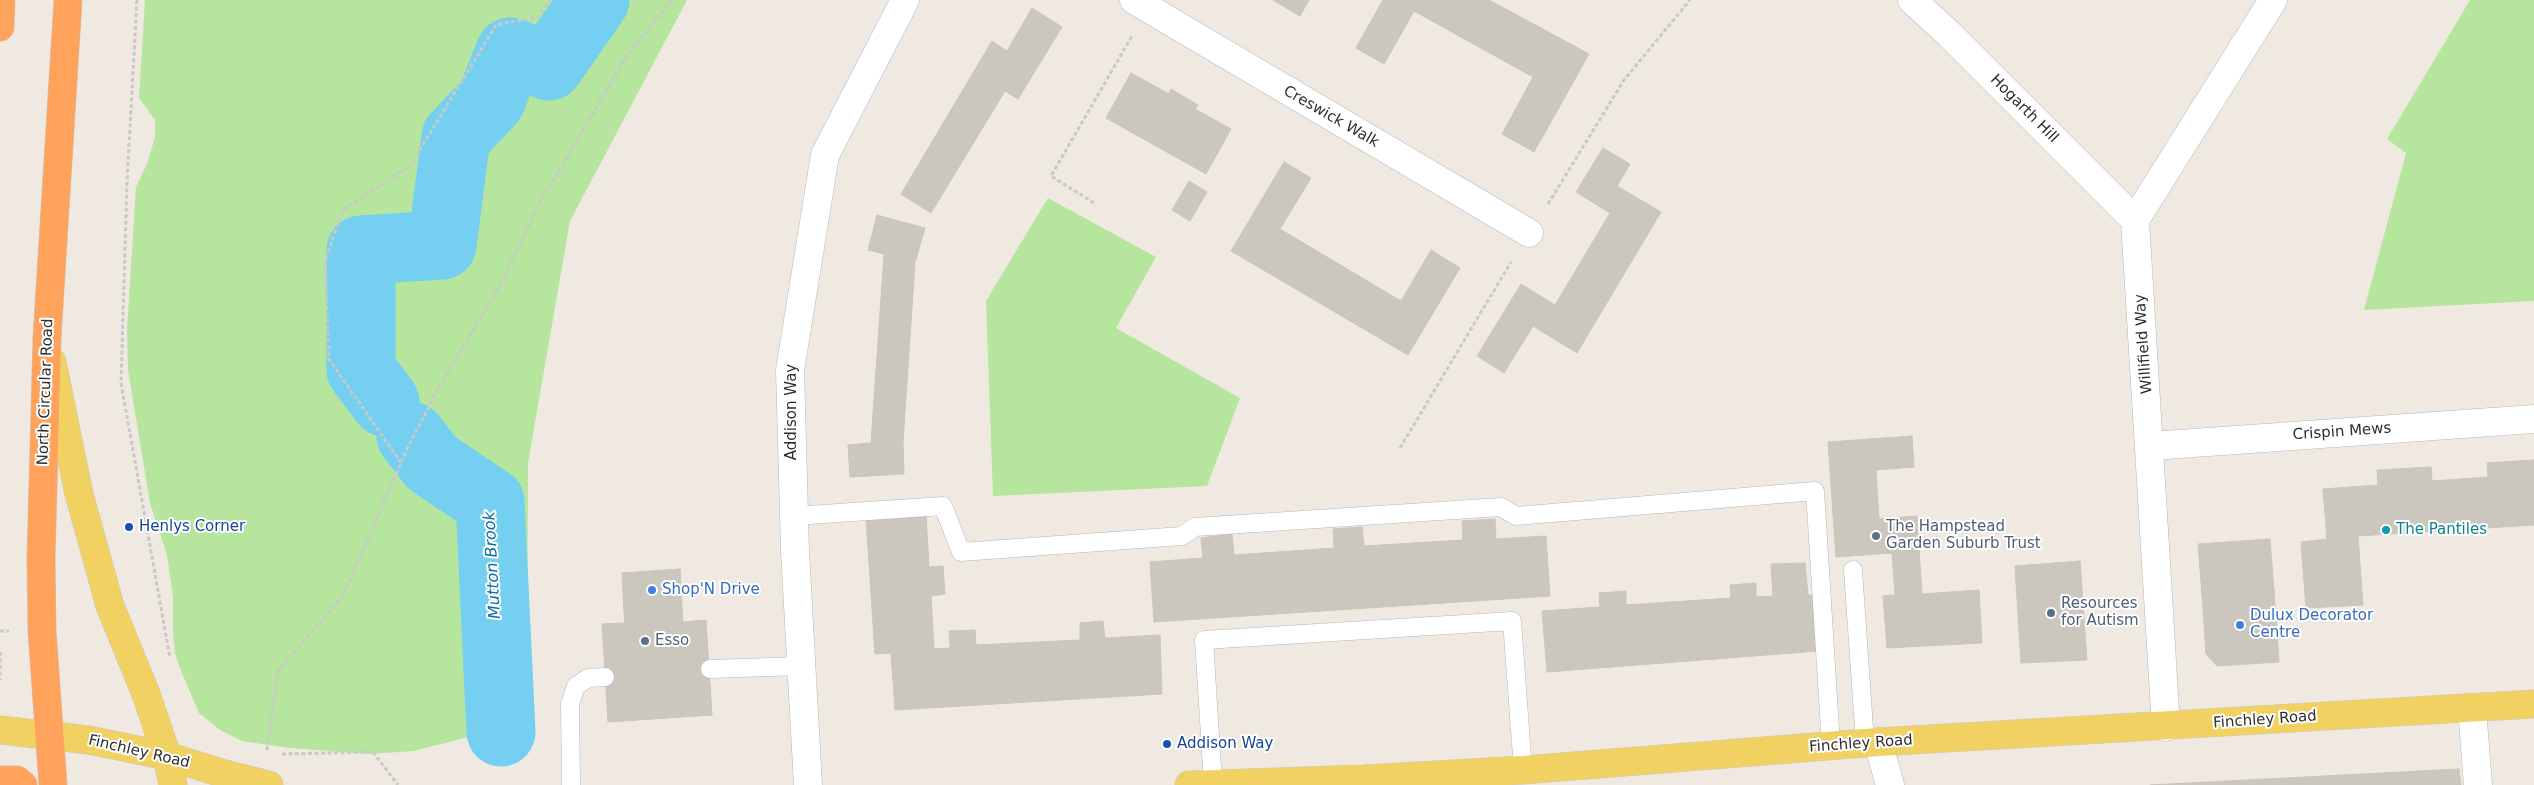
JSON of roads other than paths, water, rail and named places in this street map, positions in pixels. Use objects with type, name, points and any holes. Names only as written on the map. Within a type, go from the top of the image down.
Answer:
[{"type":"highway","points":[[0,27],[1,0]]},
{"type":"highway","name":"North Circular Road","points":[[53,785],[42,630],[41,558],[47,338],[68,0]]},
{"type":"highway","points":[[0,780],[18,780],[23,785]]},
{"type":"main road","points":[[47,338],[79,494],[110,606],[146,694],[167,756],[173,785]]},
{"type":"main road","name":"Finchley Road","points":[[1201,785],[1365,782],[1871,742],[2166,727],[2534,704]]},
{"type":"main road","name":"Finchley Road","points":[[3,730],[89,740],[167,756],[269,785]]},
{"type":"street","name":"Addison Way","points":[[808,785],[794,516],[790,370],[825,155],[905,0]]},
{"type":"street","name":"Hogarth Hill","points":[[1912,0],[1949,34],[2135,220]]},
{"type":"street","points":[[2135,220],[2273,0]]},
{"type":"street","name":"Creswick Walk","points":[[1141,4],[1529,233]]},
{"type":"street","name":"Willifield Way","points":[[2135,220],[2151,446],[2166,727]]},
{"type":"street","name":"Crispin Mews","points":[[2151,446],[2534,419]]},
{"type":"street","points":[[2472,708],[2478,785]]},
{"type":"street","points":[[1871,742],[1890,785]]},
{"type":"lane","points":[[794,516],[943,506],[961,552],[1182,536],[1195,527],[1501,507],[1516,516],[1815,491],[1831,746]]},
{"type":"lane","points":[[1853,570],[1871,742]]},
{"type":"lane","points":[[1201,785],[1204,640],[1512,621],[1523,770]]},
{"type":"lane","points":[[710,669],[801,666]]},
{"type":"lane","points":[[571,785],[570,704],[576,686],[588,678],[605,677]]},
{"type":"waterway","name":"Mutton Brook","points":[[385,402],[361,370],[361,250],[442,245],[456,137],[491,100],[510,52],[549,66],[595,0]]},
{"type":"waterway","name":"Mutton Brook","points":[[411,436],[432,463],[490,502],[501,732]]},
{"type":"place","name":"Henlys Corner","points":[[129,527]]},
{"type":"place","name":"The Pantiles","points":[[2386,530]]},
{"type":"place","name":"The Hampstead Garden Suburb Trust","points":[[1876,536]]},
{"type":"place","name":"Shop'N Drive","points":[[652,590]]},
{"type":"place","name":"Resources for Autism","points":[[2051,613]]},
{"type":"place","name":"Dulux Decorator Centre","points":[[2240,625]]},
{"type":"place","name":"Esso","points":[[645,641]]},
{"type":"place","name":"Addison Way","points":[[1167,744]]}]
